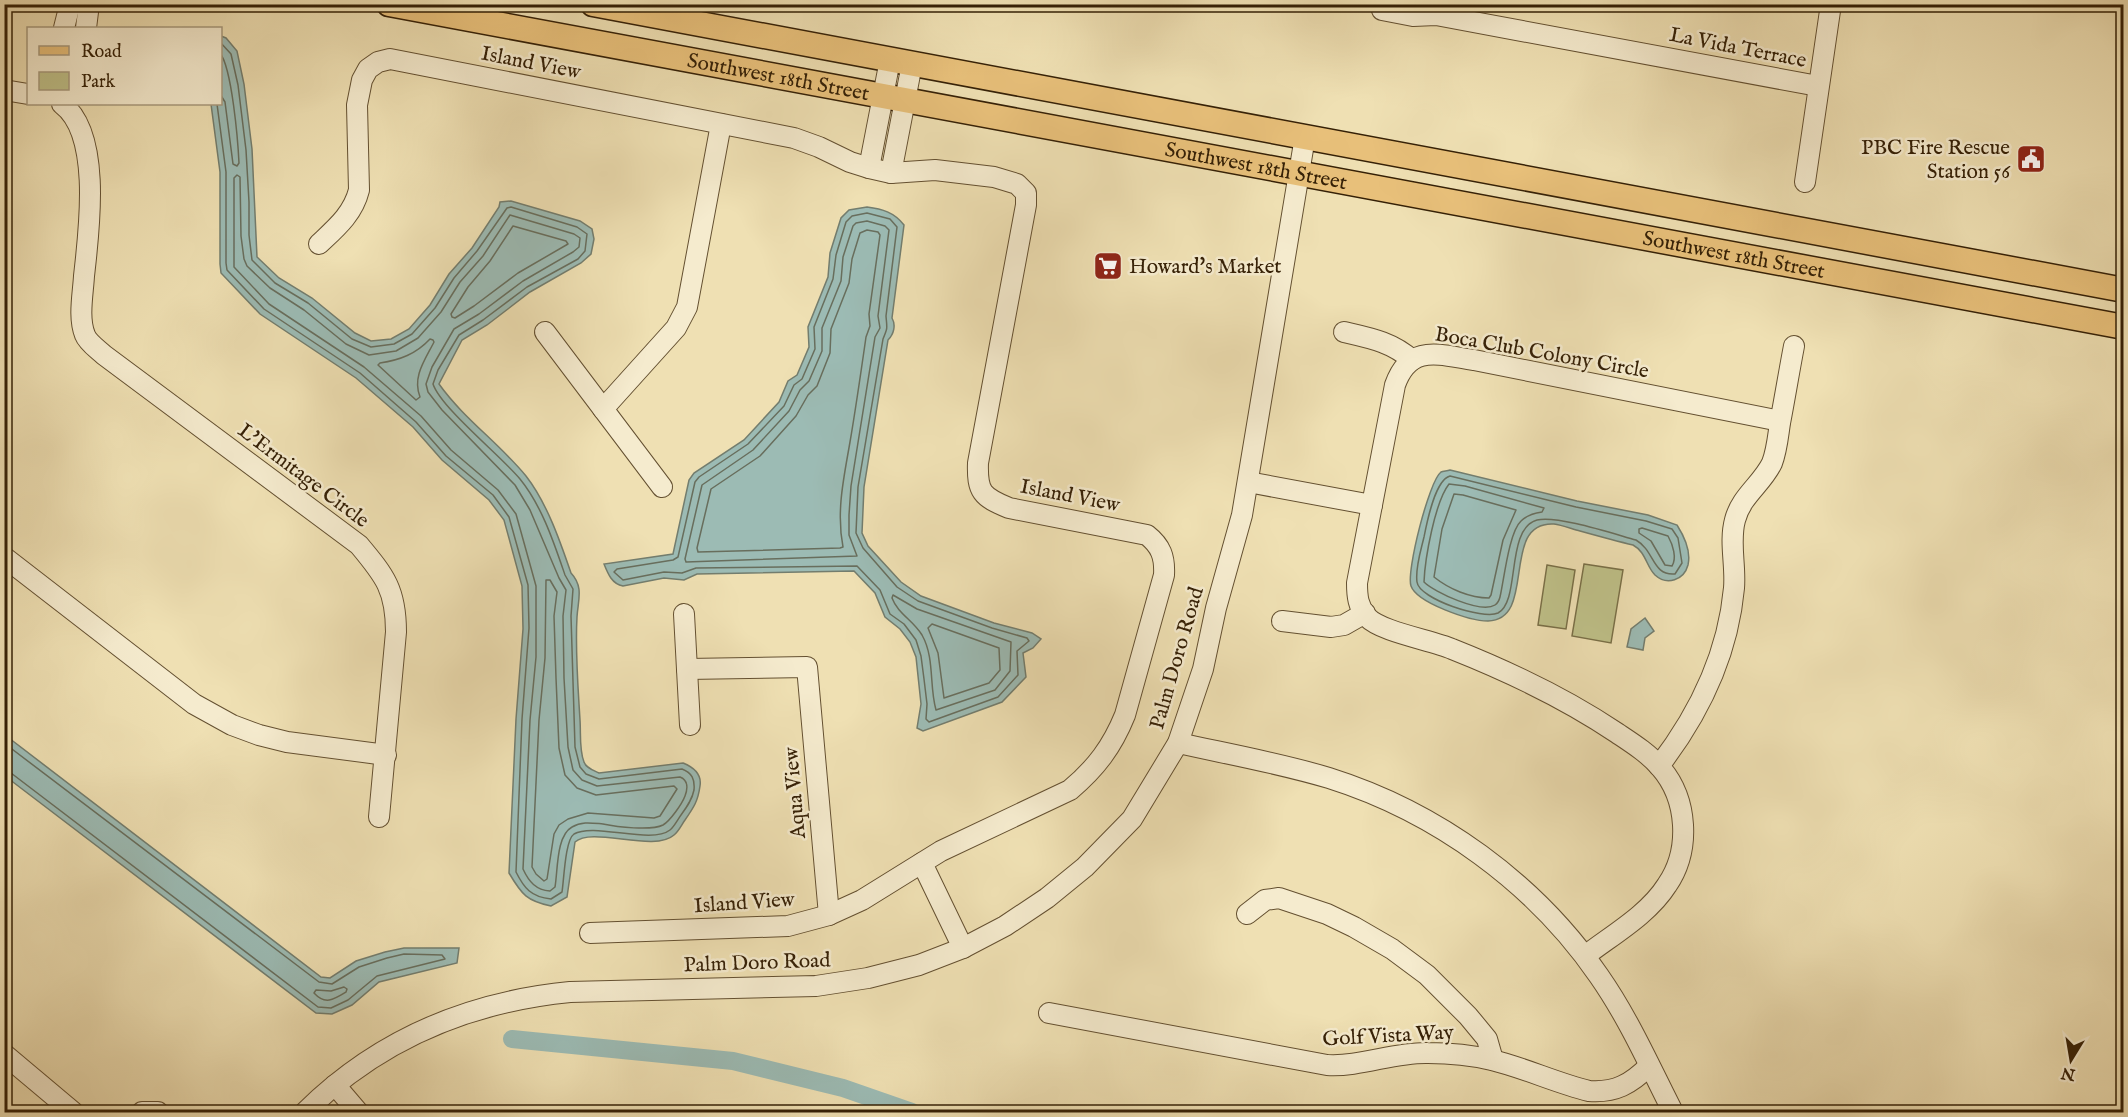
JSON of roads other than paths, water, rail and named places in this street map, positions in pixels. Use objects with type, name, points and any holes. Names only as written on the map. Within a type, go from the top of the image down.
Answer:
[{"type":"main road","name":"Southwest 18th Street","points":[[389,4],[2124,327]]},
{"type":"main road","name":"Southwest 18th Street","points":[[593,4],[2124,290]]},
{"type":"street","points":[[64,27],[70,4]]},
{"type":"street","points":[[86,27],[89,4]]},
{"type":"street","points":[[1805,182],[1831,4]]},
{"type":"street","name":"La Vida Terrace","points":[[1382,10],[1413,16],[1437,10],[1818,86]]},
{"type":"street","name":"Island View","points":[[319,244],[342,223],[356,201],[359,190],[357,105],[362,80],[368,69],[378,62],[390,59],[794,138],[850,162],[891,173],[935,170],[959,171],[994,177],[1017,184],[1026,193],[1026,205],[977,476],[980,489],[988,500],[1009,508],[1147,535],[1156,542],[1162,552],[1165,564],[1164,575],[1125,715],[1116,737],[1104,757],[1070,790],[941,851],[862,900],[829,915],[788,926],[590,933]]},
{"type":"street","points":[[891,173],[894,99],[901,62]]},
{"type":"street","points":[[4,90],[27,94]]},
{"type":"street","points":[[869,168],[894,99]]},
{"type":"street","name":"L'Ermitage Circle","points":[[66,105],[72,111],[84,138],[90,187],[91,208],[82,301],[82,321],[86,336],[104,355],[359,545],[390,587],[396,619],[379,816]]},
{"type":"street","points":[[603,409],[683,318],[687,307],[721,124]]},
{"type":"street","name":"Palm Doro Road","points":[[305,1113],[370,1059],[409,1036],[453,1017],[496,1004],[540,995],[570,992],[816,986],[868,978],[919,965],[963,948],[1047,898],[1085,867],[1132,819],[1178,743],[1203,669],[1216,609],[1242,515],[1305,137]]},
{"type":"street","points":[[545,332],[662,487]]},
{"type":"street","points":[[1344,332],[1386,342],[1400,349],[1412,360]]},
{"type":"street","points":[[1659,766],[1698,709],[1727,632],[1735,579],[1733,533],[1735,520],[1746,496],[1771,464],[1794,346]]},
{"type":"street","name":"Boca Club Colony Circle","points":[[1365,613],[1357,595],[1357,583],[1395,385],[1399,373],[1412,360],[1429,354],[1474,360],[1780,421]]},
{"type":"street","points":[[1248,482],[1372,505]]},
{"type":"street","points":[[4,557],[194,704],[223,721],[259,735],[287,741],[386,755]]},
{"type":"street","points":[[1282,621],[1332,627],[1344,625],[1365,613],[1378,625],[1499,667],[1548,691],[1642,750],[1659,766],[1673,788],[1681,812],[1682,842],[1674,872],[1669,884],[1653,903],[1585,956]]},
{"type":"street","points":[[684,614],[690,725]]},
{"type":"street","name":"Aqua View","points":[[687,669],[807,667],[829,915]]},
{"type":"street","points":[[1178,743],[1329,778],[1361,789],[1451,834],[1479,854],[1519,885],[1555,921],[1585,956],[1627,1021],[1673,1113]]},
{"type":"street","points":[[922,863],[963,948]]},
{"type":"street","points":[[1248,914],[1265,900],[1279,898],[1327,914],[1392,948],[1427,975],[1468,1016],[1486,1039],[1493,1060]]},
{"type":"street","name":"Golf Vista Way","points":[[1049,1013],[1327,1065],[1340,1066],[1389,1056],[1425,1053],[1462,1054],[1493,1060],[1577,1088],[1601,1092],[1624,1087],[1635,1081],[1649,1066]]},
{"type":"street","points":[[4,1054],[73,1113]]},
{"type":"street","points":[[336,1085],[358,1113]]},
{"type":"street","points":[[142,1113],[158,1113]]},
{"type":"water","points":[[222,36],[237,51],[244,84],[252,149],[257,257],[279,278],[312,298],[355,333],[371,341],[391,339],[409,329],[430,305],[449,274],[472,248],[500,202],[511,201],[580,221],[592,229],[594,239],[591,254],[581,263],[530,292],[487,325],[462,340],[439,384],[459,408],[516,464],[534,487],[547,510],[571,573],[578,583],[577,668],[581,747],[585,764],[599,773],[683,763],[693,769],[700,778],[697,800],[677,832],[665,840],[638,841],[595,837],[583,838],[575,842],[567,897],[551,906],[536,902],[526,896],[509,873],[516,719],[523,629],[522,586],[504,520],[489,500],[442,460],[413,427],[356,378],[260,314],[221,273],[220,172],[211,105],[222,105]]},
{"type":"water","points":[[867,207],[887,212],[904,225],[892,318],[894,329],[888,340],[864,487],[862,533],[868,546],[901,582],[921,596],[994,623],[1032,633],[1041,639],[1033,648],[1023,653],[1026,677],[1002,702],[923,731],[917,728],[921,704],[916,657],[910,642],[900,629],[885,617],[875,593],[854,571],[697,574],[684,580],[664,578],[623,586],[613,581],[604,564],[673,554],[689,480],[694,473],[744,440],[779,402],[788,381],[797,375],[809,347],[808,327],[828,277],[830,253],[841,218],[849,210]]},
{"type":"water","points":[[1450,470],[1577,501],[1648,515],[1677,525],[1688,550],[1689,560],[1686,570],[1679,578],[1665,580],[1655,575],[1641,551],[1633,545],[1554,524],[1537,527],[1528,538],[1522,553],[1512,605],[1503,616],[1488,621],[1480,620],[1433,605],[1415,592],[1411,586],[1410,577],[1425,508],[1436,479],[1441,472]]},
{"type":"water","points":[[1645,618],[1654,631],[1645,638],[1643,650],[1627,647],[1631,629]]},
{"type":"water","points":[[5,735],[321,977],[330,978],[356,961],[404,948],[459,948],[457,963],[379,982],[352,1005],[332,1014],[316,1013],[5,776]]},
{"type":"waterway","points":[[512,1039],[733,1061],[843,1088],[912,1112]]},
{"type":"place","name":"PBC Fire Rescue Station 56","points":[[2031,159]]},
{"type":"place","name":"Howard's Market","points":[[1108,266]]}]
